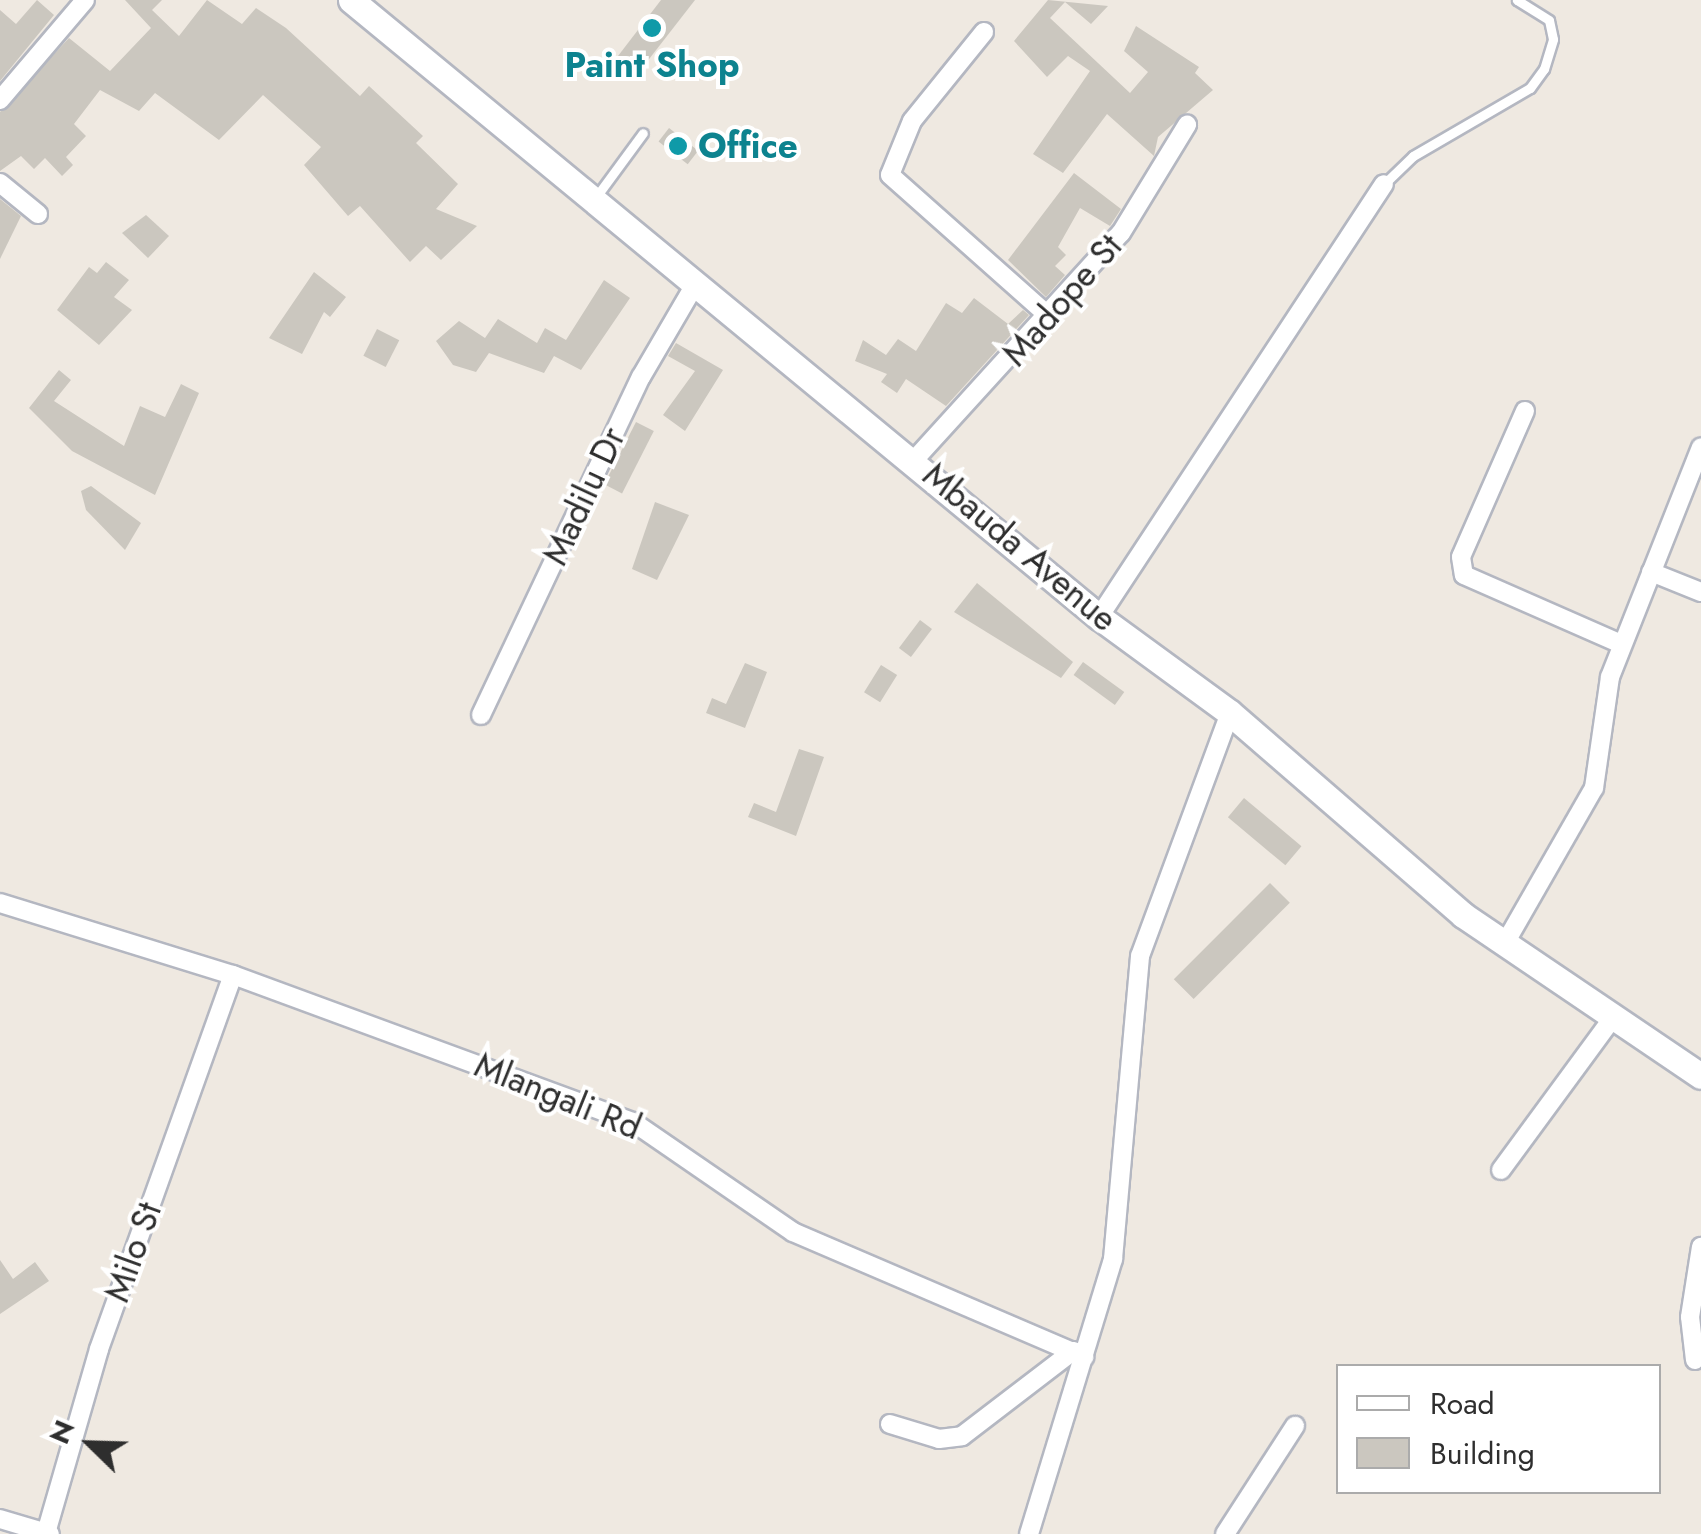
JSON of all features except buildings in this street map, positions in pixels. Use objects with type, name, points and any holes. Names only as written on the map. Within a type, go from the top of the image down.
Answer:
[{"type":"street","points":[[0,100],[85,0]]},
{"type":"street","name":"Mbauda Avenue","points":[[352,0],[916,458],[1098,617],[1230,714],[1504,945],[1701,1076]]},
{"type":"street","points":[[984,32],[912,121],[890,158],[890,175],[1048,316]]},
{"type":"street","name":"Madope St","points":[[916,458],[1048,316],[1134,215],[1186,124]]},
{"type":"street","points":[[0,183],[38,214]]},
{"type":"street","points":[[1098,617],[1384,184]]},
{"type":"street","name":"Madilu Dr","points":[[481,715],[641,377],[696,282]]},
{"type":"street","points":[[1525,411],[1462,557],[1464,576],[1621,644]]},
{"type":"street","points":[[1504,945],[1594,788],[1621,644],[1701,447]]},
{"type":"street","points":[[1651,572],[1701,592]]},
{"type":"street","points":[[1029,1534],[1078,1354],[1119,1227],[1140,956],[1230,714]]},
{"type":"street","name":"Mlangali Rd","points":[[0,903],[233,975],[633,1122],[793,1232],[1078,1354]]},
{"type":"street","name":"Milo St","points":[[48,1533],[99,1349],[233,975]]},
{"type":"street","points":[[1501,1170],[1612,1019]]},
{"type":"street","points":[[1694,1360],[1690,1317],[1701,1247]]},
{"type":"street","points":[[890,1424],[940,1439],[962,1436],[1078,1354]]},
{"type":"street","points":[[1226,1534],[1295,1426]]},
{"type":"street","points":[[0,1519],[48,1533]]},
{"type":"lane","points":[[1384,184],[1413,156],[1530,88],[1544,68],[1553,38],[1548,20],[1516,0]]},
{"type":"lane","points":[[596,197],[644,133]]},
{"type":"place","name":"Paint Shop","points":[[652,28]]},
{"type":"place","name":"Office","points":[[678,146]]}]
